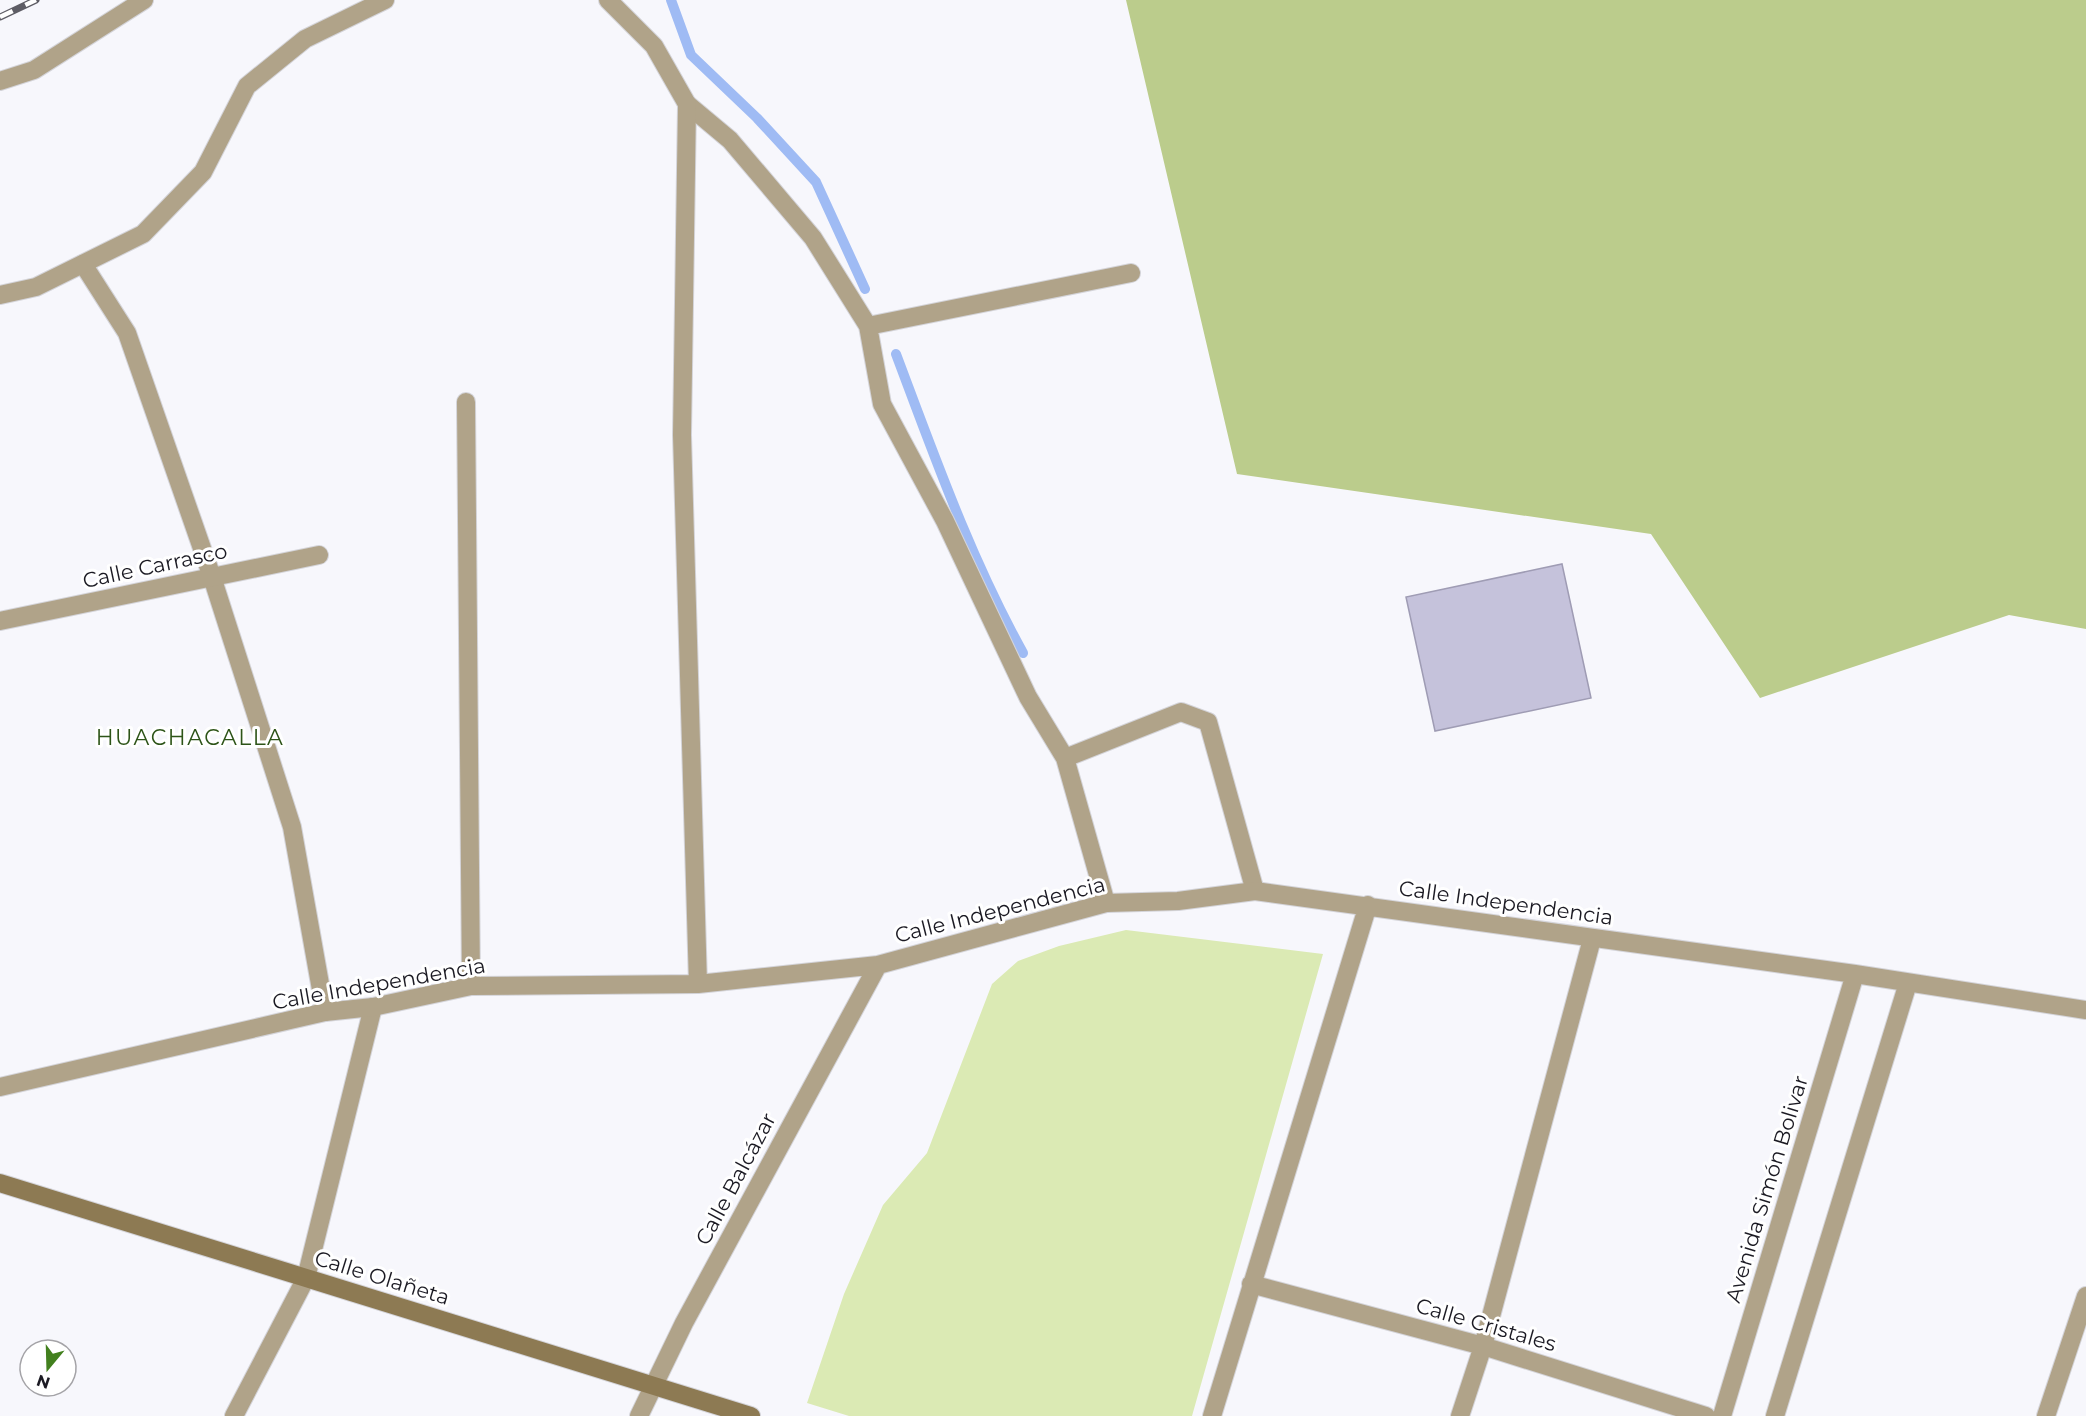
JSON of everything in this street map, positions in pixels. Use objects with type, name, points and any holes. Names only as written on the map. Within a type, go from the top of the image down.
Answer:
[{"type":"street","points":[[0,81],[34,70],[144,0]]},
{"type":"street","points":[[0,295],[36,287],[143,234],[203,172],[248,86],[305,39],[385,0]]},
{"type":"street","points":[[608,0],[654,46],[687,104],[730,140],[813,238],[868,326],[882,404],[945,522],[1028,697],[1065,758],[1106,903]]},
{"type":"street","points":[[687,104],[682,435],[698,984]]},
{"type":"street","points":[[83,264],[127,333],[212,577],[292,827],[325,1012]]},
{"type":"street","points":[[868,326],[1131,273]]},
{"type":"street","points":[[466,402],[471,986]]},
{"type":"street","name":"Calle Carrasco","points":[[0,621],[319,555]]},
{"type":"street","points":[[1065,758],[1180,712],[1208,722],[1255,891]]},
{"type":"street","name":"Calle Independencia","points":[[0,1087],[325,1012],[373,1007],[471,986],[698,984],[878,965],[1106,903],[1178,901],[1255,891],[1855,974],[2086,1010]]},
{"type":"street","points":[[1212,1416],[1368,905]]},
{"type":"street","points":[[1460,1416],[1483,1346],[1592,939]]},
{"type":"street","name":"Calle Balcázar","points":[[639,1416],[684,1323],[878,965]]},
{"type":"street","name":"Avenida Simón Bolivar","points":[[1722,1416],[1855,974]]},
{"type":"street","points":[[1774,1416],[1908,983]]},
{"type":"street","points":[[234,1416],[306,1278],[373,1007]]},
{"type":"street","name":"Calle Olañeta","points":[[0,1183],[751,1416]]},
{"type":"street","name":"Calle Cristales","points":[[1251,1284],[1483,1346],[1706,1416]]},
{"type":"street","points":[[2046,1416],[2086,1296]]},
{"type":"green space","points":[[1126,0],[2086,0],[2086,629],[2009,615],[1760,698],[1651,534],[1237,474]]},
{"type":"green space","points":[[1126,930],[1323,954],[1192,1416],[849,1416],[807,1403],[844,1294],[883,1205],[927,1153],[992,984],[1018,961],[1059,946]]},
{"type":"building","points":[[1562,564],[1591,698],[1435,731],[1406,597]]},
{"type":"waterway","points":[[671,0],[691,55],[757,118],[816,182],[865,289]]},
{"type":"waterway","points":[[896,354],[970,543],[1023,653]]},
{"type":"railway","points":[[0,17],[36,0]]},
{"type":"district","name":"HUACHACALLA","points":[[190,737]]}]
